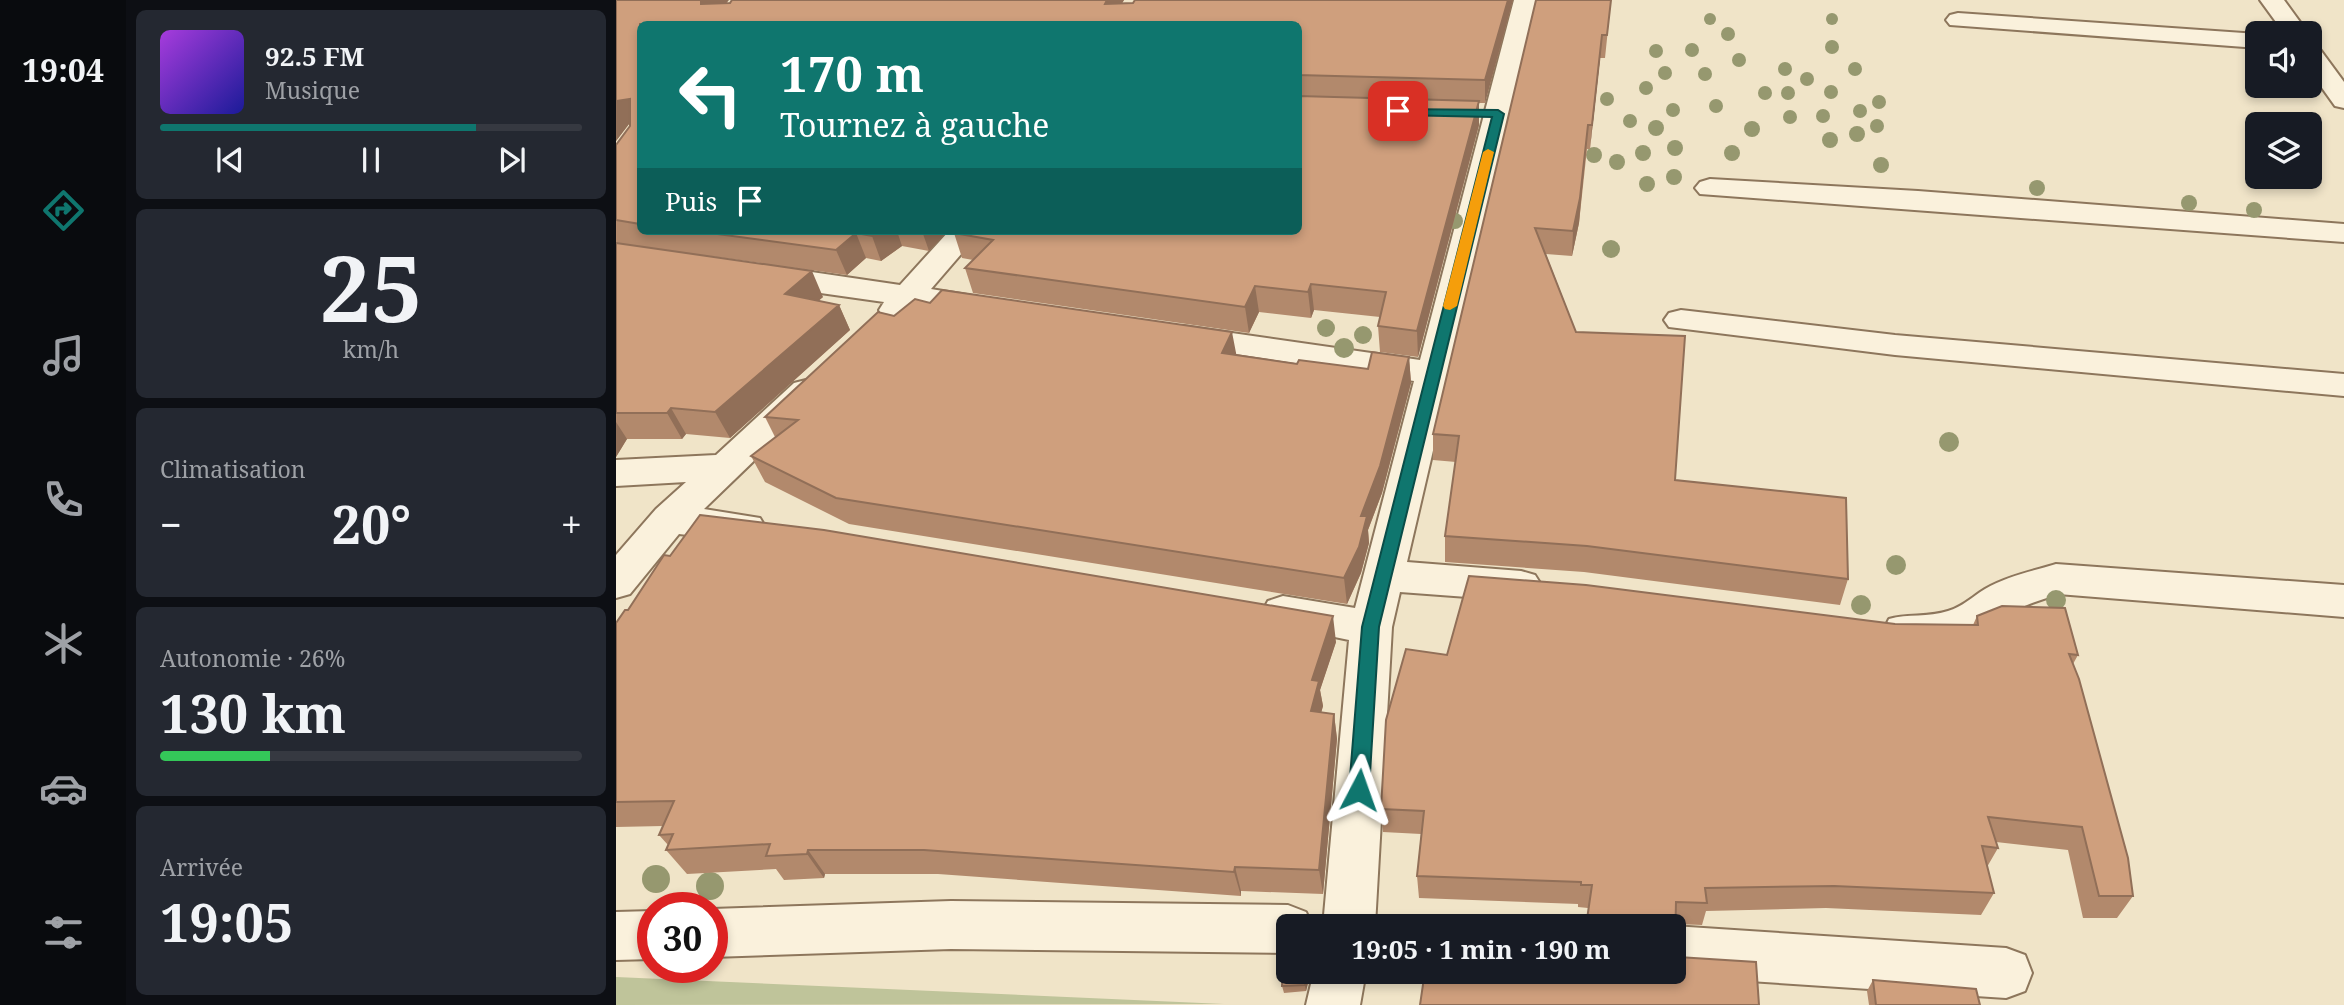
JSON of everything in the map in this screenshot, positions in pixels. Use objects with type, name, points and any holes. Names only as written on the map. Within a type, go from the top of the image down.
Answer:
[{"type":"street","points":[[1350,914],[1371,627],[1434,373],[1485,113],[1526,0]]},
{"type":"street","points":[[2272,0],[2287,21]]},
{"type":"street","points":[[1958,20],[2245,40]]},
{"type":"street","points":[[2322,70],[2344,100]]},
{"type":"street","points":[[1710,188],[1919,200],[2344,233]]},
{"type":"street","points":[[871,332],[910,296],[963,235]]},
{"type":"street","points":[[736,271],[1020,312]]},
{"type":"street","points":[[1681,320],[1895,345],[2344,386]]},
{"type":"street","points":[[1157,332],[1434,373]]},
{"type":"street","points":[[616,583],[670,519],[831,368]]},
{"type":"street","points":[[616,473],[723,467]]},
{"type":"street","points":[[670,519],[786,533]]},
{"type":"street","points":[[1384,576],[1560,589]]},
{"type":"street","points":[[1873,628],[1928,632],[1956,626],[1981,614],[2001,600],[2056,579],[2344,601]]},
{"type":"street","points":[[1246,606],[1371,627]]},
{"type":"street","points":[[728,932],[951,925],[1276,929]]},
{"type":"street","points":[[616,936],[637,935]]},
{"type":"street","points":[[1686,952],[2006,973]]},
{"type":"street","points":[[1333,1005],[1337,984]]},
{"type":"green space","points":[[616,977],[637,978],[637,983],[728,982],[1224,1004],[616,1005]]},
{"type":"building","points":[[616,0],[701,0],[701,4],[730,3],[732,0],[1107,0],[1105,4],[1133,3],[1135,0],[1508,0],[1485,80],[1302,75],[1302,21],[637,21],[637,224],[616,220],[616,145],[630,126],[630,99],[616,102]]},
{"type":"building","points":[[1536,0],[1611,0],[1607,35],[1602,35],[1592,125],[1588,125],[1580,198],[1573,231],[1535,228],[1576,332],[1685,336],[1675,480],[1846,498],[1848,579],[1587,546],[1445,536],[1459,436],[1433,434]]},
{"type":"building","points":[[1302,96],[1479,101],[1417,331],[1378,326],[1386,292],[1311,284],[1308,292],[1255,286],[1245,307],[965,268],[993,240],[965,235],[1302,235]]},
{"type":"building","points":[[725,235],[854,235],[836,250]]},
{"type":"building","points":[[616,243],[812,271],[785,294],[839,305],[715,412],[671,408],[667,413],[616,413]]},
{"type":"building","points":[[942,290],[1232,332],[1222,353],[1297,364],[1299,360],[1368,369],[1372,352],[1409,357],[1380,466],[1361,516],[1367,516],[1359,547],[1344,578],[836,498],[751,456],[798,420],[765,417],[878,312],[894,316],[915,299],[930,303]]},
{"type":"building","points":[[700,515],[824,530],[1333,616],[1312,680],[1319,681],[1311,711],[1334,714],[1319,870],[1235,867],[1234,872],[924,850],[808,850],[807,854],[766,856],[770,844],[666,850],[673,834],[659,835],[674,801],[616,802],[616,623],[625,610],[628,610],[664,555],[670,556]]},
{"type":"building","points":[[1469,576],[1586,585],[1895,624],[1978,625],[1977,616],[2002,606],[2065,608],[2078,655],[2069,654],[2079,679],[2128,858],[2133,896],[2099,896],[2082,827],[1988,817],[1998,848],[1982,846],[1994,893],[1834,886],[1705,888],[1707,903],[1676,902],[1676,914],[1588,914],[1592,885],[1581,885],[1581,882],[1417,876],[1424,811],[1381,809],[1386,720],[1406,649],[1447,655]]},
{"type":"building","points":[[1686,958],[1756,962],[1759,1005],[1420,1005],[1423,984],[1686,984]]},
{"type":"building","points":[[1873,980],[1976,989],[1980,1005],[1876,1005]]},
{"type":"building","points":[[1282,984],[1305,984],[1305,985]]},
{"type":"slow traffic","points":[[1450,306],[1488,152]]},
{"type":"route","points":[[1359,790],[1371,627],[1498,114],[1398,111]]}]
